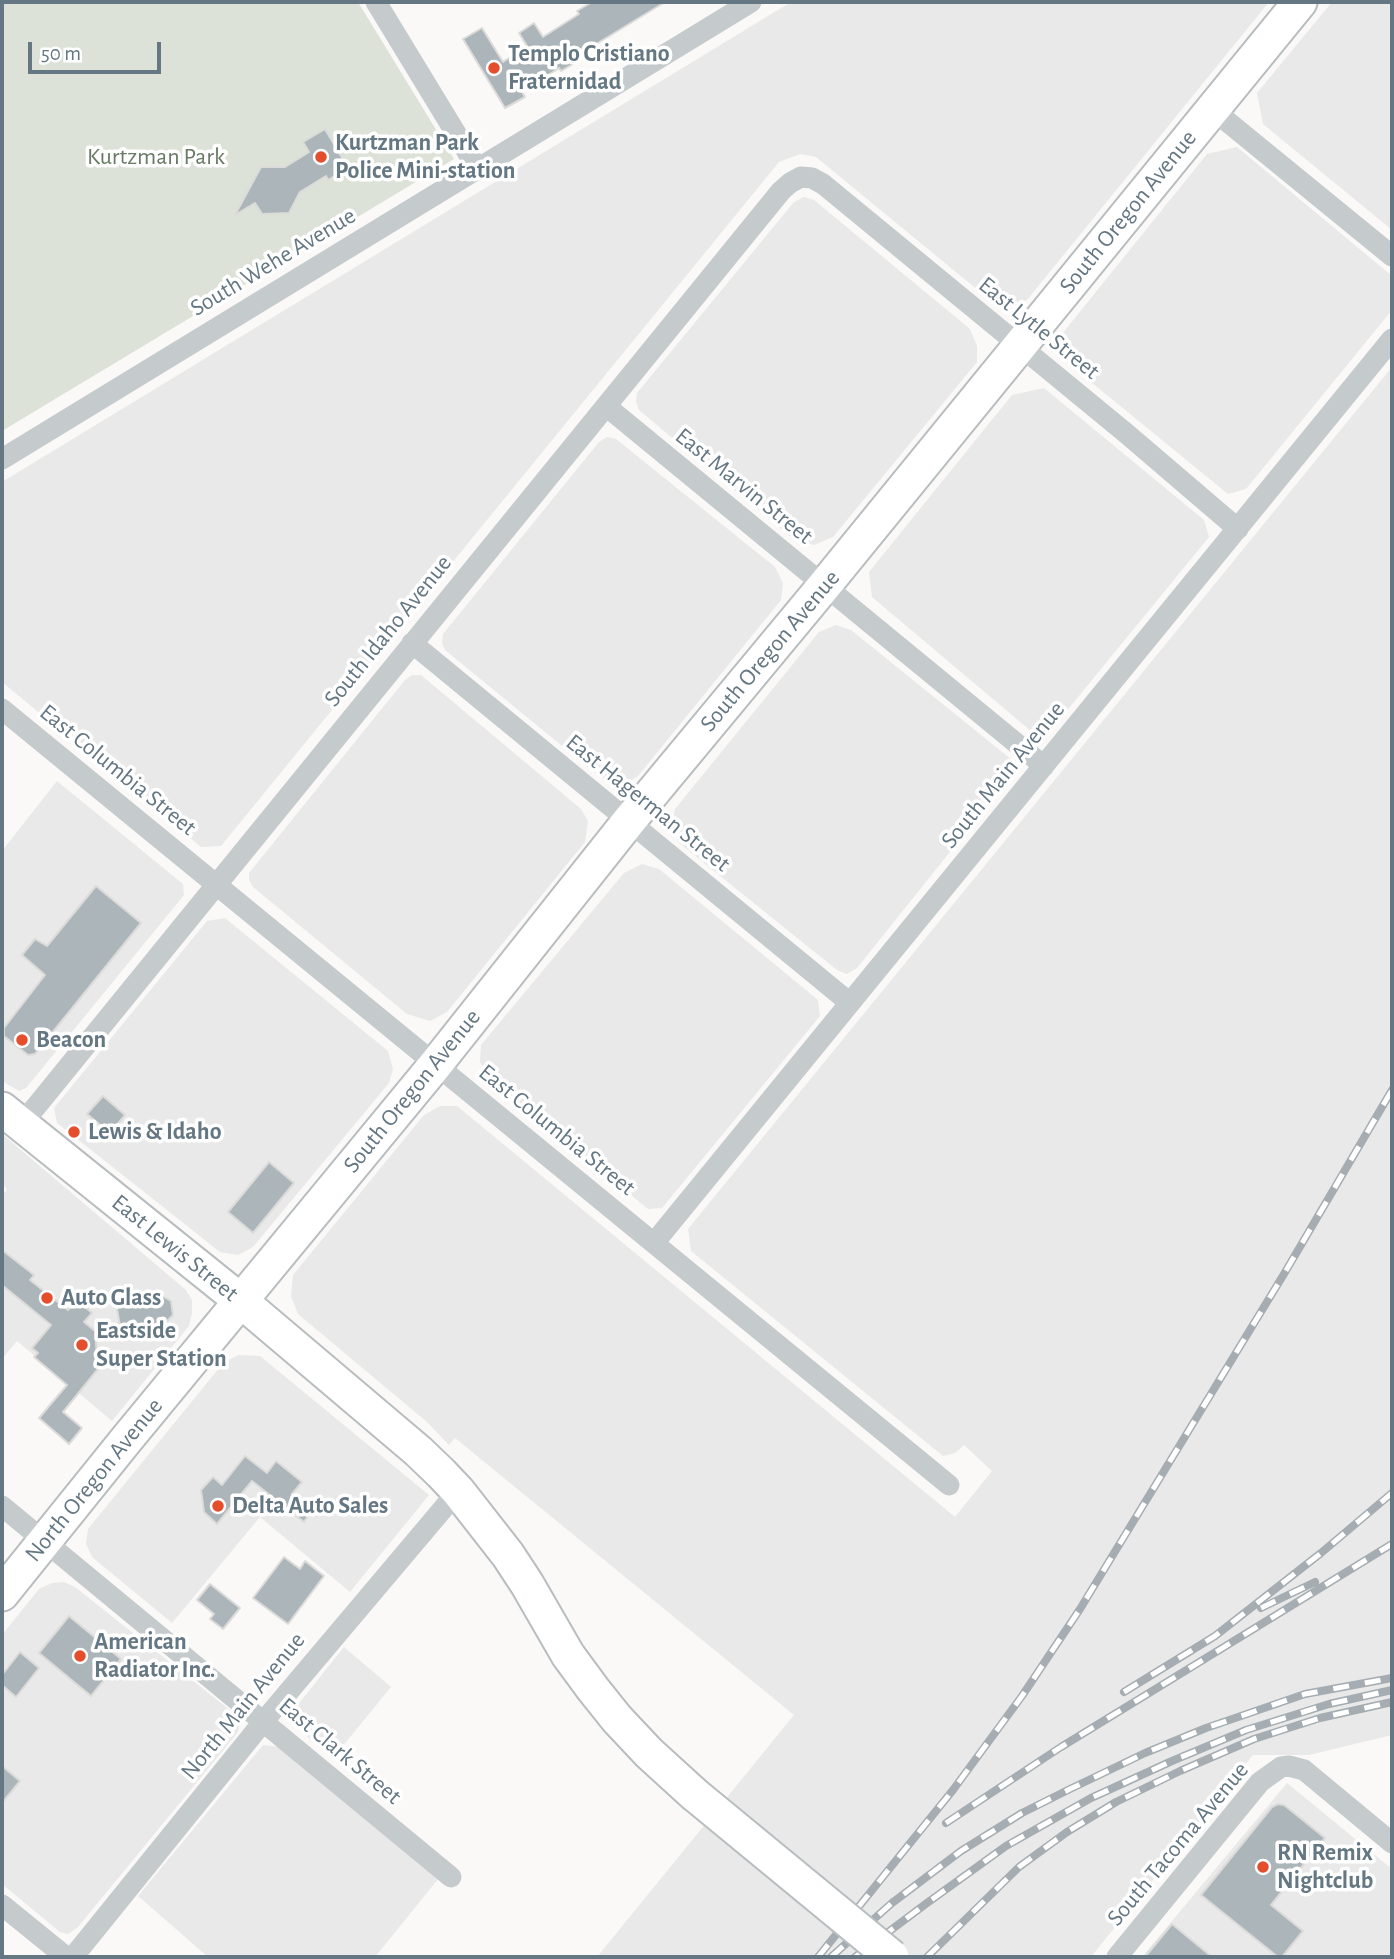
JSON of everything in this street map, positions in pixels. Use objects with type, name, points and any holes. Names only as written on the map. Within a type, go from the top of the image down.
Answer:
[{"type":"main road","name":"South Oregon Avenue","points":[[241,1301],[436,1064],[629,821],[1300,2]]},
{"type":"main road","name":"East Lewis Street","points":[[11,1117],[241,1301],[418,1451],[458,1491],[508,1555],[568,1655],[617,1719],[694,1794],[892,1957]]},
{"type":"main road","name":"North Oregon Avenue","points":[[2,1594],[241,1301]]},
{"type":"street","points":[[376,2],[477,168]]},
{"type":"street","name":"South Wehe Avenue","points":[[2,459],[751,2]]},
{"type":"street","points":[[1212,109],[1392,256]]},
{"type":"street","name":"East Lytle Street","points":[[801,177],[812,178],[823,184],[1238,529]]},
{"type":"street","name":"South Idaho Avenue","points":[[11,1117],[216,884],[781,191],[801,177]]},
{"type":"street","name":"South Main Avenue","points":[[654,1243],[1392,339]]},
{"type":"street","name":"East Marvin Street","points":[[606,407],[1044,766]]},
{"type":"street","name":"East Hagerman Street","points":[[412,643],[850,1003]]},
{"type":"street","name":"East Columbia Street","points":[[2,709],[949,1485]]},
{"type":"street","name":"North Main Avenue","points":[[73,1957],[264,1721],[458,1491]]},
{"type":"street","name":"East Clark Street","points":[[2,1506],[451,1877]]},
{"type":"street","name":"South Tacoma Avenue","points":[[1117,1957],[1260,1782],[1281,1767],[1304,1770],[1392,1843]]},
{"type":"street","points":[[2,1905],[66,1957]]},
{"type":"shaded area","points":[[791,2],[1269,2],[1027,300],[1012,305],[996,305],[816,157],[800,154],[779,162],[221,846],[201,847],[2,682],[2,482]]},
{"type":"shaded area","points":[[1332,2],[1392,2],[1392,230],[1263,124],[1257,93]]},
{"type":"shaded area","points":[[1237,147],[1392,276],[1392,310],[1246,489],[1228,494],[1064,360],[1062,334],[1207,154]]},
{"type":"shaded area","points":[[804,197],[814,200],[970,329],[977,346],[977,362],[833,537],[814,545],[794,540],[639,410],[636,402],[637,393],[794,202]]},
{"type":"shaded area","points":[[1392,367],[1392,1735],[1309,1755],[1253,1755],[1091,1957],[597,1957],[794,1715],[455,1438],[449,1445],[427,1422],[298,1314],[291,1296],[293,1275],[424,1115],[440,1106],[457,1106],[955,1517],[992,1471],[964,1445],[955,1453],[943,1456],[691,1251],[688,1229]]},
{"type":"shaded area","points":[[1044,388],[1204,520],[1209,537],[1051,730],[1032,732],[872,597],[869,572],[1012,395]]},
{"type":"shaded area","points":[[607,437],[616,439],[775,567],[783,583],[781,600],[638,776],[629,782],[613,782],[600,777],[445,650],[442,643],[443,634],[599,442]]},
{"type":"shaded area","points":[[836,625],[851,630],[1012,760],[1014,772],[857,968],[847,974],[837,970],[678,842],[672,825],[675,809],[819,632]]},
{"type":"shaded area","points":[[412,675],[421,675],[581,809],[588,821],[585,842],[447,1012],[430,1021],[407,1014],[253,887],[249,880],[249,873],[405,680]]},
{"type":"shaded area","points":[[57,781],[183,884],[184,895],[26,1088],[19,1091],[2,1081],[2,851]]},
{"type":"shaded area","points":[[642,864],[659,869],[818,1000],[820,1016],[662,1208],[648,1209],[489,1078],[480,1062],[481,1045],[624,873]]},
{"type":"shaded area","points":[[225,918],[388,1051],[393,1069],[389,1083],[253,1247],[238,1255],[220,1252],[57,1123],[54,1108],[207,921]]},
{"type":"shaded area","points":[[2,1134],[186,1290],[192,1300],[189,1326],[112,1421],[17,1341],[2,1359],[2,1195],[7,1190],[2,1182]]},
{"type":"shaded area","points":[[239,1355],[260,1356],[429,1495],[350,1592],[260,1517],[172,1623],[92,1557],[86,1544],[88,1529],[224,1362]]},
{"type":"shaded area","points":[[64,1582],[75,1587],[241,1721],[238,1732],[78,1927],[68,1934],[60,1932],[2,1884],[2,1635],[39,1589],[52,1583]]},
{"type":"shaded area","points":[[344,1647],[391,1687],[333,1758],[295,1723],[296,1707]]},
{"type":"shaded area","points":[[263,1745],[280,1747],[439,1878],[375,1957],[208,1957],[138,1896]]},
{"type":"shaded area","points":[[1287,1783],[1392,1869],[1392,1957],[1142,1957]]},
{"type":"green space","name":"Kurtzman Park","points":[[2,2],[358,2],[454,159],[2,431]]},
{"type":"building","points":[[592,2],[665,2],[575,57],[578,61],[561,71],[559,68],[522,92],[525,97],[505,108],[463,39],[482,28],[503,62],[527,46],[519,33],[534,23],[543,37],[579,14],[577,11]]},
{"type":"building","points":[[325,129],[348,168],[328,180],[326,176],[300,192],[289,213],[262,214],[255,203],[235,215],[261,167],[285,167],[309,152],[303,142]]},
{"type":"building","points":[[96,886],[141,923],[35,1054],[28,1055],[4,1036],[4,1028],[45,975],[22,955],[35,939],[47,946]]},
{"type":"building","points":[[103,1096],[125,1115],[110,1133],[87,1114]]},
{"type":"building","points":[[269,1162],[294,1183],[253,1233],[228,1212]]},
{"type":"building","points":[[2,1250],[34,1275],[30,1280],[68,1310],[77,1300],[92,1313],[84,1322],[95,1331],[98,1369],[63,1412],[82,1428],[69,1444],[39,1418],[67,1385],[34,1357],[38,1353],[32,1348],[51,1325],[2,1285]]},
{"type":"building","points":[[155,1292],[171,1301],[173,1315],[162,1326],[121,1332],[115,1297]]},
{"type":"building","points":[[245,1456],[267,1473],[276,1461],[302,1482],[292,1494],[312,1510],[304,1522],[252,1481],[217,1524],[204,1512],[201,1490],[213,1477],[222,1485]]},
{"type":"building","points":[[284,1557],[300,1569],[305,1561],[324,1576],[288,1624],[253,1598]]},
{"type":"building","points":[[210,1584],[240,1608],[223,1629],[210,1619],[214,1614],[197,1600]]},
{"type":"building","name":"American Radiator Inc.","points":[[69,1616],[121,1659],[91,1696],[39,1653]]},
{"type":"building","points":[[20,1652],[39,1668],[16,1697],[2,1685],[2,1675]]},
{"type":"building","points":[[2,1766],[20,1781],[2,1803]]},
{"type":"building","name":"RN Remix Nightclub","points":[[1284,1805],[1325,1838],[1271,1905],[1303,1931],[1282,1957],[1278,1957],[1201,1895],[1272,1807]]},
{"type":"building","points":[[1172,1924],[1212,1957],[1145,1957]]},
{"type":"railway","points":[[818,1957],[953,1790],[1022,1696],[1080,1609],[1284,1274],[1392,1090]]},
{"type":"railway","points":[[1124,1692],[1215,1636],[1392,1493]]},
{"type":"railway","points":[[946,1823],[1061,1747],[1392,1544]]},
{"type":"railway","points":[[1261,1608],[1315,1582]]},
{"type":"railway","points":[[831,1957],[892,1903],[961,1851],[1022,1813],[1070,1789],[1145,1753],[1206,1728],[1305,1694],[1392,1678]]},
{"type":"railway","points":[[855,1957],[1006,1846],[1091,1798],[1246,1730],[1329,1704],[1392,1690]]},
{"type":"railway","points":[[927,1957],[1019,1867],[1067,1832],[1116,1802],[1254,1739],[1320,1718],[1392,1702]]},
{"type":"place","name":"Templo Cristiano Fraternidad","points":[[494,68]]},
{"type":"place","name":"Kurtzman Park Police Mini-station","points":[[321,157]]},
{"type":"place","name":"Beacon","points":[[22,1040]]},
{"type":"place","name":"Lewis & Idaho","points":[[74,1132]]},
{"type":"place","name":"Auto Glass","points":[[47,1298]]},
{"type":"place","name":"Eastside Super Station","points":[[82,1345]]},
{"type":"place","name":"Delta Auto Sales","points":[[218,1506]]},
{"type":"place","name":"American Radiator Inc.","points":[[80,1656]]},
{"type":"place","name":"RN Remix Nightclub","points":[[1263,1867]]}]
